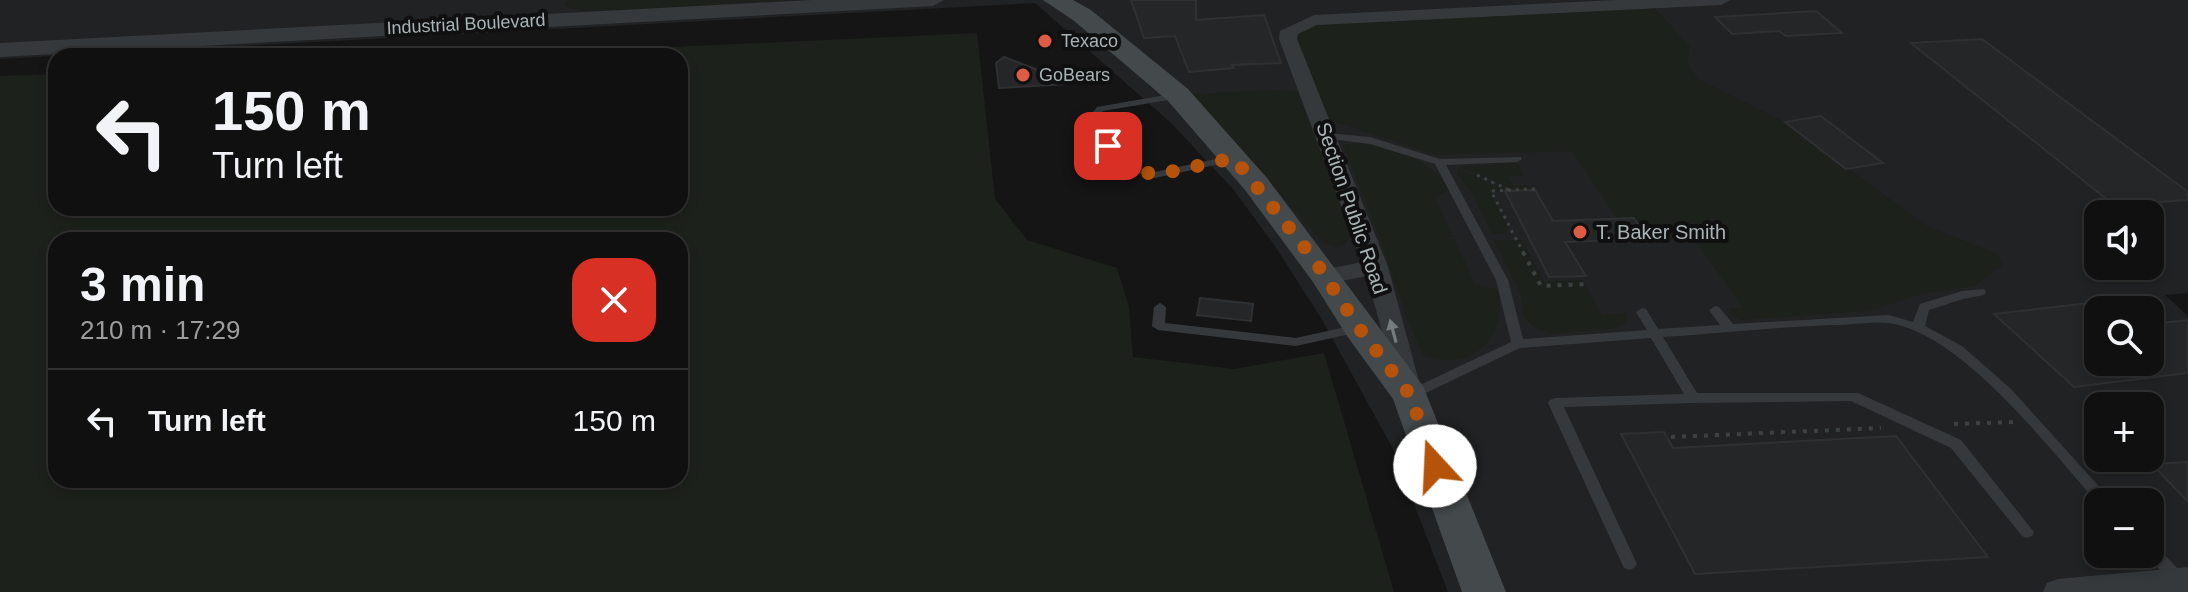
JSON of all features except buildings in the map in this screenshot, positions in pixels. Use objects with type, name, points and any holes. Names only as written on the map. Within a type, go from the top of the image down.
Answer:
[{"type":"main road","points":[[1055,0],[1082,15],[1178,95],[1234,158],[1326,276],[1359,328],[1410,395],[1484,592]]},
{"type":"street","name":"Industrial Boulevard","points":[[0,50],[933,0]]},
{"type":"street","name":"Section Public Road","points":[[1410,395],[1376,267],[1288,39],[1289,31],[1314,20],[1721,0]]},
{"type":"street","points":[[1326,276],[1376,267]]},
{"type":"street","points":[[2058,592],[2183,580]]},
{"type":"lane","points":[[1178,95],[1100,109],[1088,124],[1127,167],[1155,175],[1234,158]]},
{"type":"lane","points":[[1327,136],[1356,136],[1381,141],[1439,162],[1517,159]]},
{"type":"lane","points":[[1439,162],[1502,280],[1518,344]]},
{"type":"lane","points":[[1918,328],[1924,307],[1980,292]]},
{"type":"lane","points":[[1160,307],[1158,326],[1296,342],[1359,328]]},
{"type":"lane","points":[[1715,310],[1730,328]]},
{"type":"lane","points":[[1642,312],[1693,398]]},
{"type":"lane","points":[[1410,395],[1518,344],[1889,319],[1918,328],[1958,349],[2093,488]]},
{"type":"lane","points":[[1629,564],[1555,403],[1853,396],[1956,444],[2027,532]]},
{"type":"lane","points":[[2164,562],[2183,580]]},
{"type":"path","points":[[1535,189],[1491,191],[1541,286],[1587,284]]},
{"type":"path","points":[[1671,437],[2031,421]]},
{"type":"shaded area","points":[[0,0],[2188,0],[2188,293],[2165,295],[2188,316],[2188,592],[1448,592],[1392,447],[1321,318],[1275,246],[1233,189],[1170,122],[1035,3],[203,48],[48,48],[48,56],[0,59]]},
{"type":"shaded area","points":[[568,0],[788,0],[589,12],[563,6]]},
{"type":"shaded area","points":[[1653,6],[1690,47],[1687,63],[1698,79],[1785,122],[1927,226],[1996,253],[2003,265],[1974,286],[1921,294],[1869,311],[1742,320],[1731,316],[1729,309],[1743,308],[1695,240],[1648,239],[1634,218],[1617,218],[1572,151],[1435,155],[1329,120],[1297,37],[1297,33],[1312,24]]},
{"type":"shaded area","points":[[977,33],[995,199],[1027,240],[1117,268],[1129,307],[1133,357],[1234,369],[1324,353],[1394,592],[0,592],[0,76],[48,74],[48,216],[688,216],[688,48],[651,48]]},
{"type":"shaded area","points":[[1283,90],[1300,93],[1347,221],[1350,237],[1343,246],[1335,248],[1322,241],[1190,94]]},
{"type":"shaded area","points":[[1361,142],[1411,157],[1433,170],[1450,190],[1435,197],[1453,237],[1439,239],[1454,239],[1475,284],[1498,290],[1498,324],[1482,348],[1470,356],[1440,360],[1423,355],[1343,145]]},
{"type":"shaded area","points":[[1517,163],[1524,175],[1508,177],[1513,185],[1527,185],[1530,189],[1513,190],[1460,167]]},
{"type":"shaded area","points":[[1458,168],[1507,190],[1489,191],[1509,228],[1506,229],[1508,234],[1492,234],[1472,193],[1457,174]]},
{"type":"shaded area","points":[[1494,240],[1522,240],[1544,282],[1582,280],[1602,315],[1627,313],[1626,322],[1617,328],[1555,334],[1535,328],[1523,315],[1521,294]]},
{"type":"place","name":"Texaco","points":[[1045,41]]},
{"type":"place","name":"GoBears","points":[[1023,75]]},
{"type":"place","name":"T. Baker Smith","points":[[1580,232]]},
{"type":"route","points":[[1108,146],[1127,167],[1155,175],[1234,158],[1313,258],[1359,328],[1410,395],[1435,466]]}]
